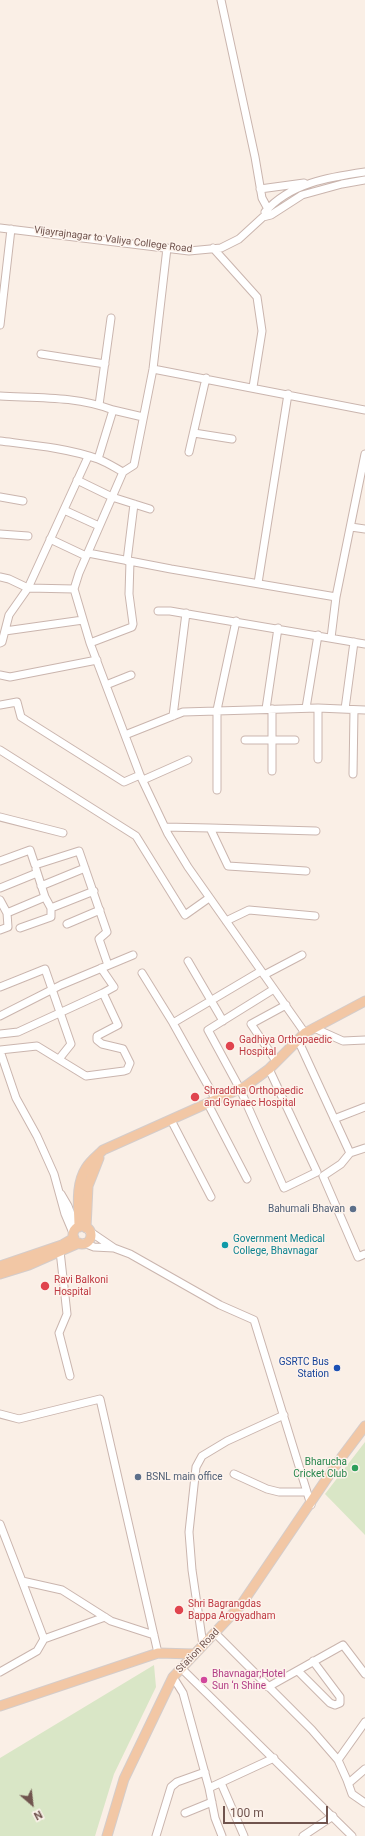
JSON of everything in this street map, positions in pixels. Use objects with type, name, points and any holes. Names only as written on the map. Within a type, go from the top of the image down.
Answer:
[{"type":"main road","points":[[80,1234],[79,1192],[81,1181],[86,1168],[103,1150],[240,1089],[268,1069],[305,1032],[365,1001]]},
{"type":"main road","points":[[0,1274],[29,1265],[60,1251],[80,1234]]},
{"type":"main road","points":[[0,1266],[62,1245],[80,1234]]},
{"type":"main road","name":"Station Road","points":[[107,1836],[124,1779],[173,1678],[241,1605],[311,1505],[338,1462],[365,1426]]},
{"type":"main road","points":[[0,1706],[158,1653],[194,1654]]},
{"type":"street","points":[[221,0],[255,157],[262,198],[268,209]]},
{"type":"street","name":"Vijayrajnagar to Valiya College Road","points":[[0,228],[11,228],[189,251],[221,248],[239,239],[263,217],[268,209],[284,196],[314,181],[365,172]]},
{"type":"street","name":"Vijayrajnagar to Valiya College Road","points":[[263,217],[271,215],[302,195],[342,184],[365,180]]},
{"type":"street","points":[[260,189],[314,181]]},
{"type":"street","points":[[0,325],[11,228]]},
{"type":"street","points":[[167,248],[153,369],[134,465],[122,472],[87,554],[74,589],[90,643],[125,735],[165,827],[188,867],[209,898],[305,1032]]},
{"type":"street","points":[[213,248],[257,297],[262,331],[254,387]]},
{"type":"street","points":[[99,405],[111,318]]},
{"type":"street","points":[[41,354],[105,364]]},
{"type":"street","points":[[153,369],[254,387],[365,410]]},
{"type":"street","points":[[189,452],[206,378]]},
{"type":"street","points":[[258,583],[288,394]]},
{"type":"street","points":[[0,396],[68,399],[99,405],[113,410],[144,417]]},
{"type":"street","points":[[98,459],[113,410]]},
{"type":"street","points":[[194,433],[232,439]]},
{"type":"street","points":[[0,441],[48,447],[98,459],[122,472]]},
{"type":"street","points":[[331,638],[336,598],[365,454]]},
{"type":"street","points":[[0,643],[2,642],[9,615],[28,588],[88,457]]},
{"type":"street","points":[[78,480],[112,497],[150,509]]},
{"type":"street","points":[[0,497],[22,501]]},
{"type":"street","points":[[90,643],[132,627],[133,624],[129,594],[129,561],[134,504]]},
{"type":"street","points":[[64,510],[99,526]]},
{"type":"street","points":[[351,527],[365,530]]},
{"type":"street","points":[[0,534],[28,536]]},
{"type":"street","points":[[50,539],[87,554],[336,598]]},
{"type":"street","points":[[0,577],[9,579],[28,588],[74,589]]},
{"type":"street","points":[[158,611],[236,621],[365,644]]},
{"type":"street","points":[[173,716],[186,614]]},
{"type":"street","points":[[5,631],[83,620]]},
{"type":"street","points":[[217,790],[217,710],[236,621]]},
{"type":"street","points":[[272,771],[269,709],[278,628]]},
{"type":"street","points":[[306,708],[318,635]]},
{"type":"street","points":[[345,709],[354,642]]},
{"type":"street","points":[[0,675],[10,677],[97,660]]},
{"type":"street","points":[[106,685],[131,675]]},
{"type":"street","points":[[0,705],[17,702],[21,717],[124,782],[188,760]]},
{"type":"street","points":[[125,735],[183,712],[306,708],[365,710]]},
{"type":"street","points":[[318,708],[318,759]]},
{"type":"street","points":[[353,774],[354,710]]},
{"type":"street","points":[[246,740],[295,740]]},
{"type":"street","points":[[0,750],[136,836],[185,915],[209,898]]},
{"type":"street","points":[[0,817],[63,833]]},
{"type":"street","points":[[165,827],[316,831]]},
{"type":"street","points":[[210,828],[228,866],[306,871]]},
{"type":"street","points":[[0,861],[30,850],[41,886],[50,908],[51,917],[20,928]]},
{"type":"street","points":[[0,888],[36,869],[79,851],[107,932],[99,939],[108,965]]},
{"type":"street","points":[[41,886],[85,868]]},
{"type":"street","points":[[50,908],[94,891]]},
{"type":"street","points":[[7,912],[45,897]]},
{"type":"street","points":[[0,900],[7,912],[8,927],[0,930]]},
{"type":"street","points":[[67,924],[100,910]]},
{"type":"street","points":[[226,921],[248,910],[315,916]]},
{"type":"street","points":[[0,1016],[53,989],[133,955]]},
{"type":"street","points":[[173,1023],[211,1000],[302,955]]},
{"type":"street","points":[[188,961],[223,1021]]},
{"type":"street","points":[[0,1034],[18,1032],[114,987],[101,968]]},
{"type":"street","points":[[0,987],[45,969],[72,1044],[59,1059]]},
{"type":"street","points":[[142,973],[173,1023],[212,1102],[247,1179]]},
{"type":"street","points":[[268,1069],[317,1172],[284,1188],[240,1089],[208,1030],[274,989]]},
{"type":"street","points":[[103,993],[118,1025],[96,1036],[97,1040],[102,1044],[123,1049],[130,1064],[127,1070],[86,1076],[37,1046],[0,1050],[16,1098],[37,1136],[54,1174],[65,1214],[80,1234],[94,1247],[114,1248]]},
{"type":"street","points":[[276,1061],[251,1024],[286,1005]]},
{"type":"street","points":[[314,1028],[343,1041],[365,1040]]},
{"type":"street","points":[[298,1040],[350,1153]]},
{"type":"street","points":[[334,1119],[365,1107]]},
{"type":"street","points":[[171,1120],[211,1197]]},
{"type":"street","points":[[365,1148],[350,1153],[341,1164],[323,1176],[358,1257],[365,1254]]},
{"type":"street","points":[[80,1234],[130,1254],[220,1305],[254,1320],[311,1505]]},
{"type":"street","points":[[60,1251],[67,1314],[59,1333],[70,1376]]},
{"type":"street","points":[[0,1414],[19,1419],[100,1398],[158,1653]]},
{"type":"street","points":[[203,1645],[192,1570],[189,1532],[196,1467],[202,1456],[227,1441],[284,1415]]},
{"type":"street","points":[[234,1474],[267,1489],[279,1492],[306,1492]]},
{"type":"street","points":[[0,1524],[44,1639]]},
{"type":"street","points":[[22,1581],[62,1590],[105,1617],[124,1626],[154,1635]]},
{"type":"street","points":[[0,1672],[37,1651],[44,1639],[105,1617]]},
{"type":"street","points":[[215,1633],[312,1730],[338,1760],[352,1794],[365,1803]]},
{"type":"street","points":[[268,1687],[343,1644],[365,1674]]},
{"type":"street","points":[[298,1671],[330,1703],[337,1704],[340,1697],[313,1661]]},
{"type":"street","points":[[181,1668],[352,1836]]},
{"type":"street","points":[[173,1678],[183,1693],[204,1772],[210,1788],[215,1818],[222,1836]]},
{"type":"street","points":[[338,1760],[365,1722]]},
{"type":"street","points":[[210,1788],[274,1758]]},
{"type":"street","points":[[347,1780],[350,1782],[365,1769]]},
{"type":"street","points":[[156,1836],[171,1787],[177,1782],[204,1772]]},
{"type":"street","points":[[221,1783],[244,1836]]},
{"type":"street","points":[[185,1813],[212,1802]]},
{"type":"street","points":[[303,1836],[333,1816]]},
{"type":"green space","name":"Bharucha Cricket Club","points":[[365,1442],[365,1535],[325,1494]]},
{"type":"green space","points":[[154,1665],[156,1687],[114,1774],[95,1836],[0,1836],[0,1758]]},
{"type":"place","name":"Gadhiya Orthopaedic Hospital","points":[[230,1046]]},
{"type":"place","name":"Shraddha Orthopaedic and Gynaec Hospital","points":[[195,1097]]},
{"type":"place","name":"Bahumali Bhavan","points":[[353,1209]]},
{"type":"place","name":"Government Medical College, Bhavnagar","points":[[225,1245]]},
{"type":"place","name":"Ravi Balkoni Hospital","points":[[45,1286]]},
{"type":"place","name":"GSRTC Bus Station","points":[[337,1368]]},
{"type":"place","name":"Bharucha Cricket Club","points":[[355,1468]]},
{"type":"place","name":"BSNL main office","points":[[138,1477]]},
{"type":"place","name":"Shri Bagrangdas Bappa Arogyadham","points":[[179,1610]]},
{"type":"place","name":"Bhavnagar;Hotel Sun ‘n Shine","points":[[204,1680]]}]
